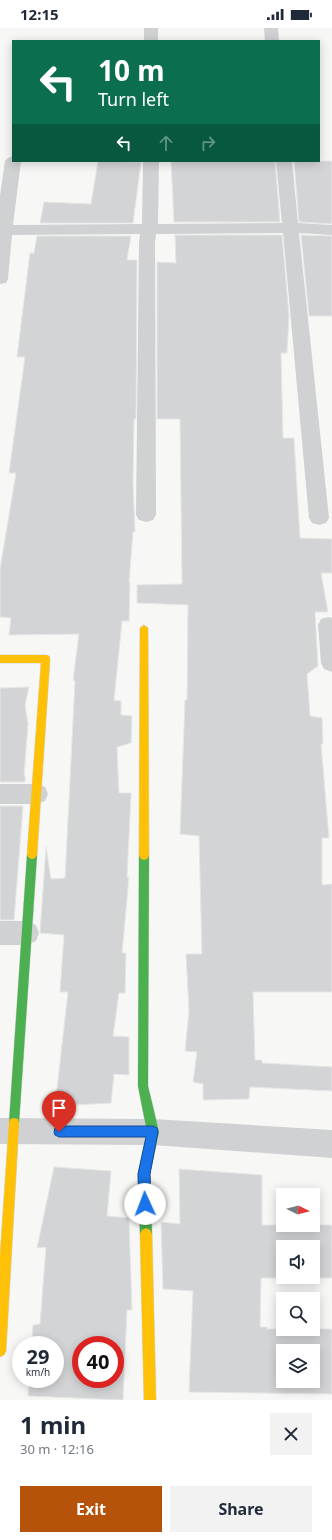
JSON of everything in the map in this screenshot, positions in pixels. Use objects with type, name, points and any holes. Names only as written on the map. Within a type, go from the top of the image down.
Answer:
[{"type":"street","points":[[151,28],[151,40]]},
{"type":"street","points":[[271,28],[272,40]]},
{"type":"street","points":[[0,279],[4,243],[2,230],[3,210],[13,162]]},
{"type":"street","points":[[146,515],[147,243],[149,229],[151,162]]},
{"type":"street","points":[[284,162],[319,518]]},
{"type":"street","points":[[2,230],[291,228],[332,230]]},
{"type":"street","points":[[328,626],[332,663]]},
{"type":"street","points":[[144,628],[144,1086],[153,1132],[144,1174],[150,1400]]},
{"type":"street","points":[[0,659],[46,658],[27,933],[6,1131],[0,1351]]},
{"type":"street","points":[[0,794],[37,794]]},
{"type":"street","points":[[0,933],[27,933]]},
{"type":"street","points":[[6,1131],[153,1132],[332,1144]]},
{"type":"building","points":[[332,161],[332,224],[299,222],[294,162]]},
{"type":"building","points":[[98,162],[141,162],[133,223],[40,223],[44,202],[91,204]]},
{"type":"building","points":[[171,162],[275,162],[280,222],[174,222]]},
{"type":"building","points":[[175,235],[282,235],[289,315],[287,353],[281,353],[283,438],[294,438],[300,538],[332,539],[332,573],[321,573],[328,612],[315,612],[318,666],[307,674],[310,716],[322,718],[323,744],[321,744],[329,838],[322,838],[322,885],[332,884],[332,992],[253,992],[255,1060],[262,1060],[262,1063],[332,1067],[332,1091],[250,1087],[249,1099],[203,1100],[203,1084],[193,1082],[197,1052],[185,1051],[189,1011],[186,954],[202,954],[199,836],[180,834],[185,700],[187,700],[188,605],[137,603],[137,585],[182,584],[180,419],[157,419],[157,262],[176,263]]},
{"type":"building","points":[[301,235],[332,236],[332,316],[309,316]]},
{"type":"building","points":[[37,236],[131,236],[127,260],[137,260],[136,419],[134,419],[133,481],[135,532],[133,532],[129,583],[129,621],[122,621],[114,700],[121,701],[121,715],[132,716],[131,743],[117,747],[119,793],[131,793],[131,795],[127,877],[129,877],[122,953],[126,953],[125,993],[119,993],[113,1036],[129,1037],[129,1075],[114,1074],[111,1103],[55,1106],[68,992],[60,992],[64,935],[40,933],[46,847],[51,879],[65,878],[75,681],[73,680],[79,634],[9,635],[11,618],[0,617],[0,569],[16,473],[9,473],[25,357],[17,357],[30,253],[34,253]]},
{"type":"building","points":[[29,687],[25,705],[28,724],[24,775],[25,782],[0,782],[0,688]]},
{"type":"building","points":[[0,806],[23,806],[14,920],[0,920]]},
{"type":"building","points":[[54,1167],[111,1171],[107,1216],[129,1218],[132,1310],[127,1310],[124,1378],[124,1336],[72,1336],[72,1388],[124,1388],[123,1400],[28,1396],[28,1388],[64,1388],[64,1336],[32,1336],[33,1325],[40,1324],[46,1247],[37,1248]]},
{"type":"building","points":[[179,1169],[262,1175],[262,1225],[276,1225],[276,1232],[320,1232],[320,1225],[332,1225],[332,1278],[320,1278],[320,1240],[276,1240],[276,1278],[261,1278],[260,1327],[276,1329],[276,1336],[320,1336],[320,1329],[332,1329],[332,1394],[189,1392],[193,1291],[163,1289],[161,1222],[180,1224]]},
{"type":"traffic: fast","points":[[14,1123],[32,855]]},
{"type":"traffic: fast","points":[[144,856],[143,1086],[153,1132],[144,1174],[146,1234]]},
{"type":"traffic: slow","points":[[144,628],[144,856]]},
{"type":"traffic: slow","points":[[0,659],[46,659],[32,855]]},
{"type":"traffic: slow","points":[[0,1351],[14,1123]]},
{"type":"traffic: slow","points":[[146,1234],[150,1400]]},
{"type":"route","points":[[59,1132],[153,1132],[144,1174],[145,1204]]}]
